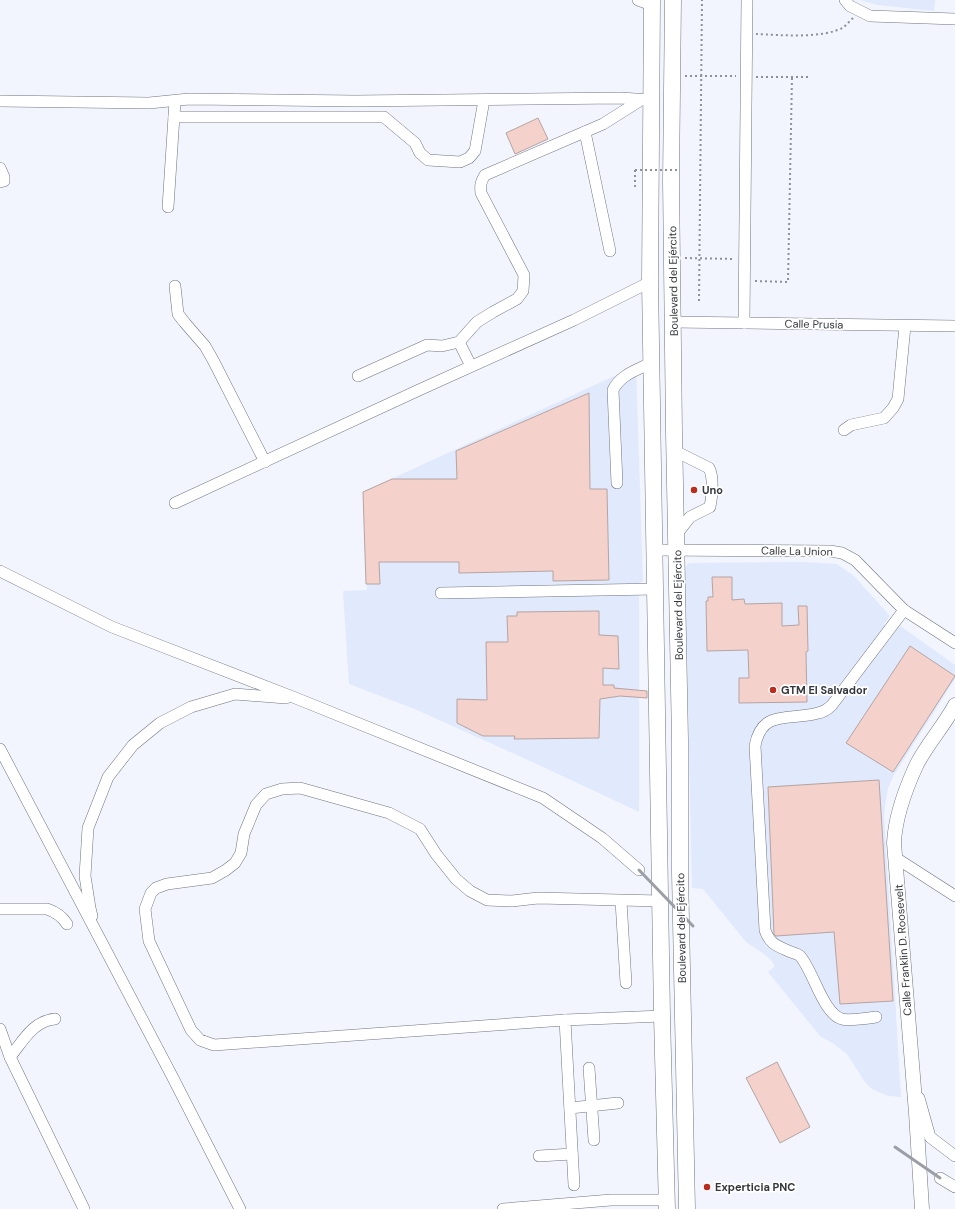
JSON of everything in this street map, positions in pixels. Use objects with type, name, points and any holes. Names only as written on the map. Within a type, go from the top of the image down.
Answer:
[{"type":"highway","name":"Boulevard del Ejército","points":[[673,0],[671,181],[687,1209]]},
{"type":"highway","name":"Boulevard del Ejército","points":[[647,2],[646,100],[662,1016],[667,1205]]},
{"type":"highway","points":[[653,499],[655,504],[661,510],[670,508],[675,500]]},
{"type":"highway","points":[[654,569],[659,559],[665,556],[671,556],[677,567]]},
{"type":"highway","points":[[664,1114],[667,1119],[673,1123],[680,1121],[685,1114]]},
{"type":"highway","points":[[666,1164],[670,1158],[677,1156],[684,1160],[686,1165]]},
{"type":"main road","name":"Calle Franklin D. Roosevelt","points":[[922,1209],[894,831],[900,809],[916,765],[955,706]]},
{"type":"street","points":[[744,323],[747,0]]},
{"type":"street","points":[[845,0],[850,6],[870,16],[955,19]]},
{"type":"street","points":[[0,101],[149,103],[189,99],[355,101],[620,98],[646,100]]},
{"type":"street","points":[[174,116],[384,116],[415,143],[420,154],[428,160],[460,162],[469,158],[475,151],[484,100]]},
{"type":"street","points":[[358,376],[427,345],[442,346],[459,342],[477,322],[517,299],[523,291],[524,275],[481,193],[480,186],[485,175],[604,124],[646,100]]},
{"type":"street","points":[[168,207],[176,101]]},
{"type":"street","points":[[585,132],[610,251]]},
{"type":"street","points":[[0,168],[4,177],[4,180],[0,182]]},
{"type":"street","points":[[175,502],[574,320],[650,282]]},
{"type":"street","points":[[175,286],[178,314],[205,346],[264,462]]},
{"type":"street","name":"Calle Prusia","points":[[673,322],[955,326]]},
{"type":"street","points":[[844,430],[851,425],[884,418],[893,408],[898,399],[905,326]]},
{"type":"street","points":[[459,342],[471,366]]},
{"type":"street","points":[[617,483],[613,390],[617,382],[626,375],[651,364]]},
{"type":"street","points":[[676,543],[690,518],[707,510],[712,501],[711,472],[709,468],[682,454]]},
{"type":"street","name":"Calle La Union","points":[[654,550],[676,543],[830,551],[842,553],[856,560],[904,610],[955,643]]},
{"type":"street","points":[[0,570],[112,627],[298,699],[543,798],[602,838],[639,870]]},
{"type":"street","points":[[441,593],[655,589]]},
{"type":"street","points":[[876,1017],[842,1019],[826,1004],[809,971],[799,956],[777,946],[768,939],[765,930],[755,746],[763,726],[772,720],[786,716],[818,713],[832,705],[904,610]]},
{"type":"street","points":[[105,950],[90,908],[85,876],[88,828],[108,777],[133,745],[160,723],[191,707],[235,694],[298,699]]},
{"type":"street","points":[[0,749],[172,1076],[240,1209]]},
{"type":"street","points":[[660,901],[538,898],[487,900],[470,891],[456,879],[436,854],[420,829],[389,813],[300,788],[282,789],[266,794],[256,805],[244,834],[242,853],[235,863],[212,878],[167,884],[156,888],[151,893],[145,909],[149,941],[191,1030],[200,1040],[214,1045],[565,1020],[662,1016]]},
{"type":"street","points":[[896,858],[955,896]]},
{"type":"street","points":[[621,901],[626,982]]},
{"type":"street","points":[[0,910],[46,909],[53,911],[62,917],[67,924]]},
{"type":"street","points":[[10,1057],[33,1028],[47,1020],[55,1019]]},
{"type":"street","points":[[565,1020],[574,1184]]},
{"type":"street","points":[[0,1029],[10,1057],[84,1209]]},
{"type":"street","points":[[588,1068],[594,1140]]},
{"type":"street","points":[[913,1080],[930,1137],[955,1156]]},
{"type":"street","points":[[570,1108],[618,1103]]},
{"type":"street","points":[[539,1156],[572,1154]]},
{"type":"street","points":[[940,1178],[955,1187]]},
{"type":"street","points":[[503,1209],[611,1200],[667,1205]]},
{"type":"path","points":[[698,301],[702,0]]},
{"type":"path","points":[[747,34],[808,35],[830,32],[844,26],[860,11]]},
{"type":"path","points":[[744,281],[788,282],[792,77]]},
{"type":"path","points":[[635,186],[636,170],[678,170]]},
{"type":"path","points":[[684,258],[744,259]]},
{"type":"shaded area","points":[[860,0],[935,0],[934,11],[877,5]]},
{"type":"shaded area","points":[[636,366],[643,582],[639,583],[639,812],[417,710],[349,684],[343,591],[367,590],[363,492]]},
{"type":"shaded area","points":[[804,562],[837,564],[854,576],[890,616],[884,624],[894,633],[899,625],[955,665],[955,679],[894,775],[888,788],[884,815],[901,1097],[889,1096],[881,1093],[872,1089],[865,1082],[847,1054],[820,1036],[768,972],[775,966],[771,960],[746,942],[703,889],[692,888],[685,568],[687,564],[691,563]]},
{"type":"building","points":[[538,118],[548,139],[515,154],[506,133]]},
{"type":"building","points":[[589,393],[590,489],[607,489],[609,580],[553,581],[553,571],[459,573],[459,562],[379,562],[380,584],[366,584],[363,492],[392,479],[457,479],[456,451]]},
{"type":"building","points":[[712,577],[732,577],[732,600],[744,599],[745,604],[782,603],[782,626],[799,625],[798,606],[807,606],[807,702],[739,703],[739,678],[749,678],[748,650],[707,651],[706,601],[708,601],[708,597],[713,597]]},
{"type":"building","points":[[599,611],[599,635],[618,636],[619,669],[603,668],[603,685],[614,685],[614,688],[647,691],[647,698],[620,696],[600,699],[599,738],[514,739],[515,736],[483,736],[457,723],[457,699],[487,700],[486,642],[508,642],[507,616],[517,616],[517,612]]},
{"type":"building","points":[[910,646],[955,676],[893,772],[846,743]]},
{"type":"building","points":[[879,780],[893,1001],[840,1004],[834,932],[776,936],[774,934],[768,787]]},
{"type":"building","points":[[777,1062],[810,1127],[780,1143],[746,1078]]},
{"type":"railway","points":[[639,870],[693,926]]},
{"type":"railway","points":[[895,1147],[940,1178]]},
{"type":"place","name":"Uno","points":[[694,490]]},
{"type":"place","name":"GTM El Salvador","points":[[773,690]]},
{"type":"place","name":"Experticia PNC","points":[[707,1187]]}]
